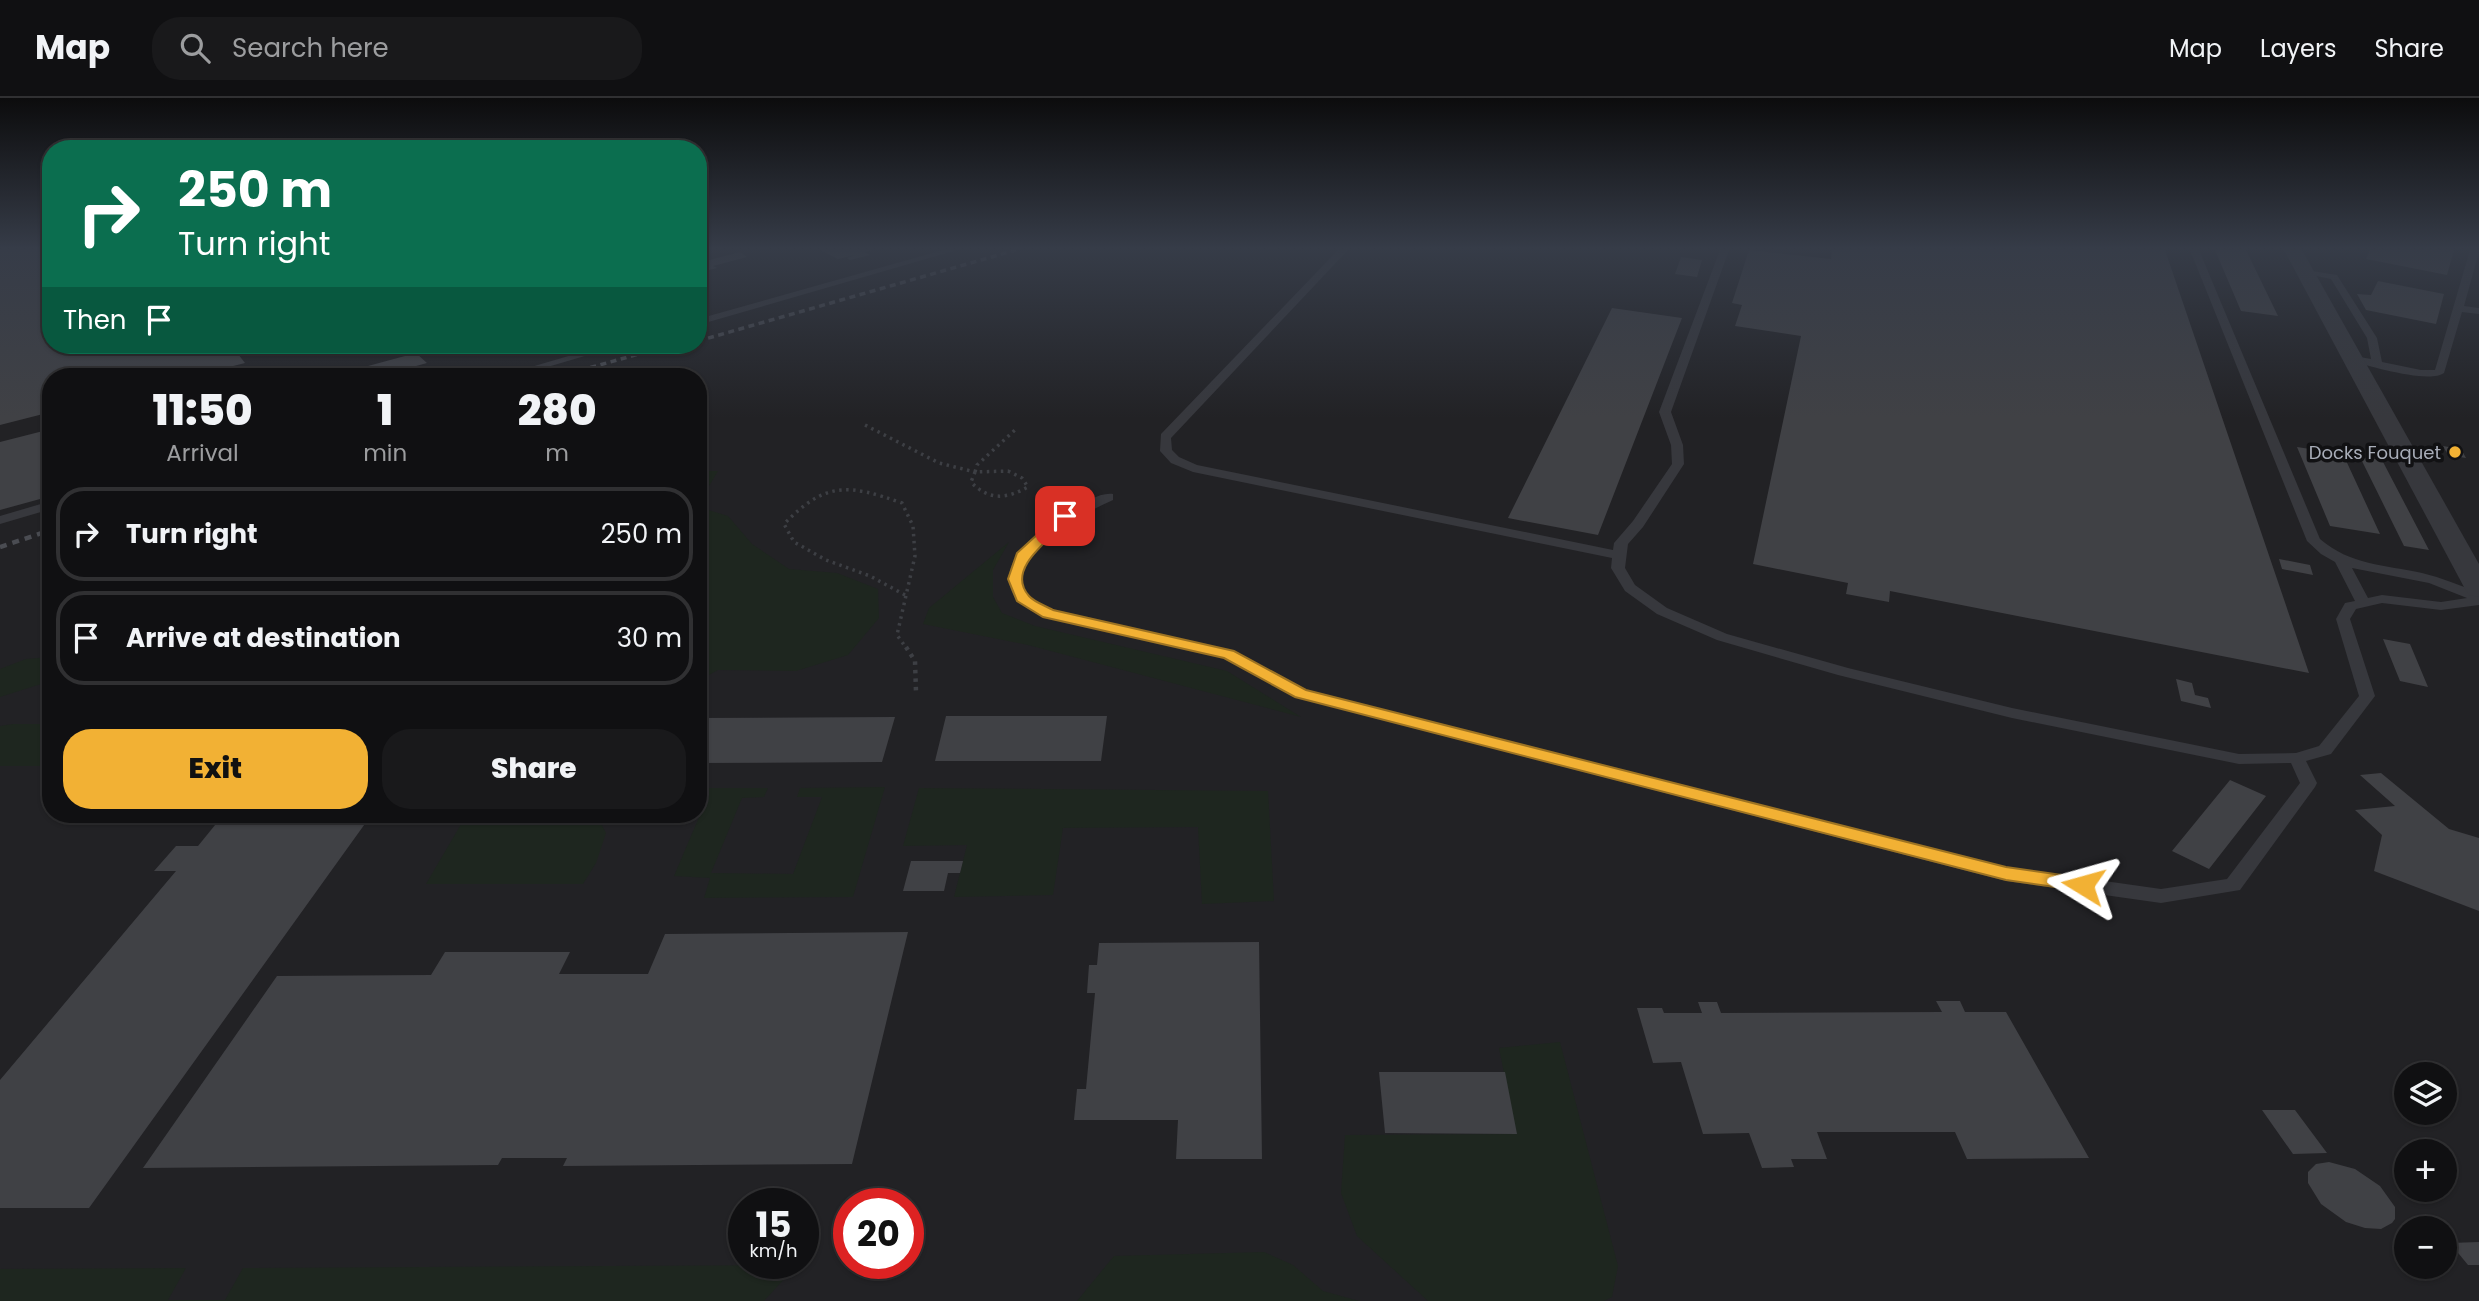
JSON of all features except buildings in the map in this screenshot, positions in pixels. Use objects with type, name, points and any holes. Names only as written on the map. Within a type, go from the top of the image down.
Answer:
[{"type":"street","points":[[2324,306],[2479,589]]},
{"type":"lane","points":[[707,319],[754,306]]},
{"type":"lane","points":[[1290,306],[1165,437],[1166,451],[1175,460],[1193,468],[1619,555]]},
{"type":"lane","points":[[1704,306],[1665,412],[1677,445],[1678,464],[1638,524],[1621,543],[1618,568],[1630,589],[1662,611],[1722,637],[1843,672],[2012,713],[2239,759],[2296,758],[2325,750],[2367,696],[2343,619],[2350,606],[2382,599],[2441,606],[2479,599]]},
{"type":"lane","points":[[2218,306],[2314,541],[2321,549],[2340,558],[2433,580],[2479,599]]},
{"type":"lane","points":[[2352,306],[2372,338],[2376,364]]},
{"type":"lane","points":[[2354,359],[2439,373],[2458,308],[2479,312]]},
{"type":"lane","points":[[535,368],[585,354]]},
{"type":"lane","points":[[1108,497],[1065,516],[1022,556],[1015,579],[1022,598],[1048,614],[1229,654],[1300,694],[2006,874],[2161,895],[2233,885],[2309,783],[2296,758]]},
{"type":"lane","points":[[0,520],[42,508]]},
{"type":"lane","points":[[2340,558],[2363,602]]},
{"type":"path","points":[[865,425],[942,463],[974,472],[994,469],[1011,472],[1024,479],[1028,487],[1011,497],[993,498],[979,492],[971,482],[974,472],[977,464],[1017,429]]},
{"type":"path","points":[[905,595],[870,576],[826,560],[794,542],[784,524],[804,501],[834,487],[864,489],[902,503],[913,526],[915,556],[897,635],[915,661],[916,692]]},
{"type":"shaded area","points":[[0,306],[42,306],[42,354],[707,354],[707,306],[2479,306],[2479,1301],[0,1301]]},
{"type":"shaded area","points":[[707,471],[718,471],[709,486],[707,498]]},
{"type":"shaded area","points":[[707,510],[728,516],[752,544],[789,569],[837,573],[878,589],[879,618],[848,655],[796,671],[718,670],[707,676]]},
{"type":"shaded area","points":[[1009,542],[993,570],[993,597],[1002,613],[1035,626],[1227,671],[1301,717],[1028,645],[923,624],[929,608]]},
{"type":"shaded area","points":[[42,658],[42,684],[0,697],[0,669],[26,659]]},
{"type":"shaded area","points":[[42,724],[42,766],[0,766],[0,726]]},
{"type":"shaded area","points":[[885,787],[853,897],[704,898],[710,878],[674,876],[697,823],[707,823],[707,788],[768,788],[764,797],[742,798],[711,873],[793,874],[822,797],[797,797],[800,788]]},
{"type":"shaded area","points":[[919,788],[1268,791],[1274,901],[1202,904],[1198,827],[1063,828],[1053,895],[954,897],[967,845],[903,846]]},
{"type":"shaded area","points":[[462,823],[601,823],[606,833],[596,863],[583,884],[426,884]]},
{"type":"shaded area","points":[[1560,1042],[1618,1266],[1612,1297],[1604,1301],[1428,1301],[1357,1236],[1341,1193],[1345,1135],[1516,1134],[1499,1048]]},
{"type":"shaded area","points":[[1264,1252],[1293,1265],[1323,1291],[1359,1301],[1077,1301],[1114,1256]]},
{"type":"shaded area","points":[[728,1265],[728,1279],[784,1279],[764,1301],[0,1301],[0,1269],[186,1268],[168,1300],[225,1300],[243,1268]]},
{"type":"railway","points":[[707,338],[820,306]]},
{"type":"railway","points":[[589,368],[639,354]]},
{"type":"railway","points":[[0,547],[42,533]]},
{"type":"place","name":"Docks Fouquet","points":[[2455,452]]},
{"type":"route","points":[[1065,516],[1022,556],[1015,579],[1022,598],[1048,614],[1229,654],[1300,694],[2006,874],[2083,885]]}]
